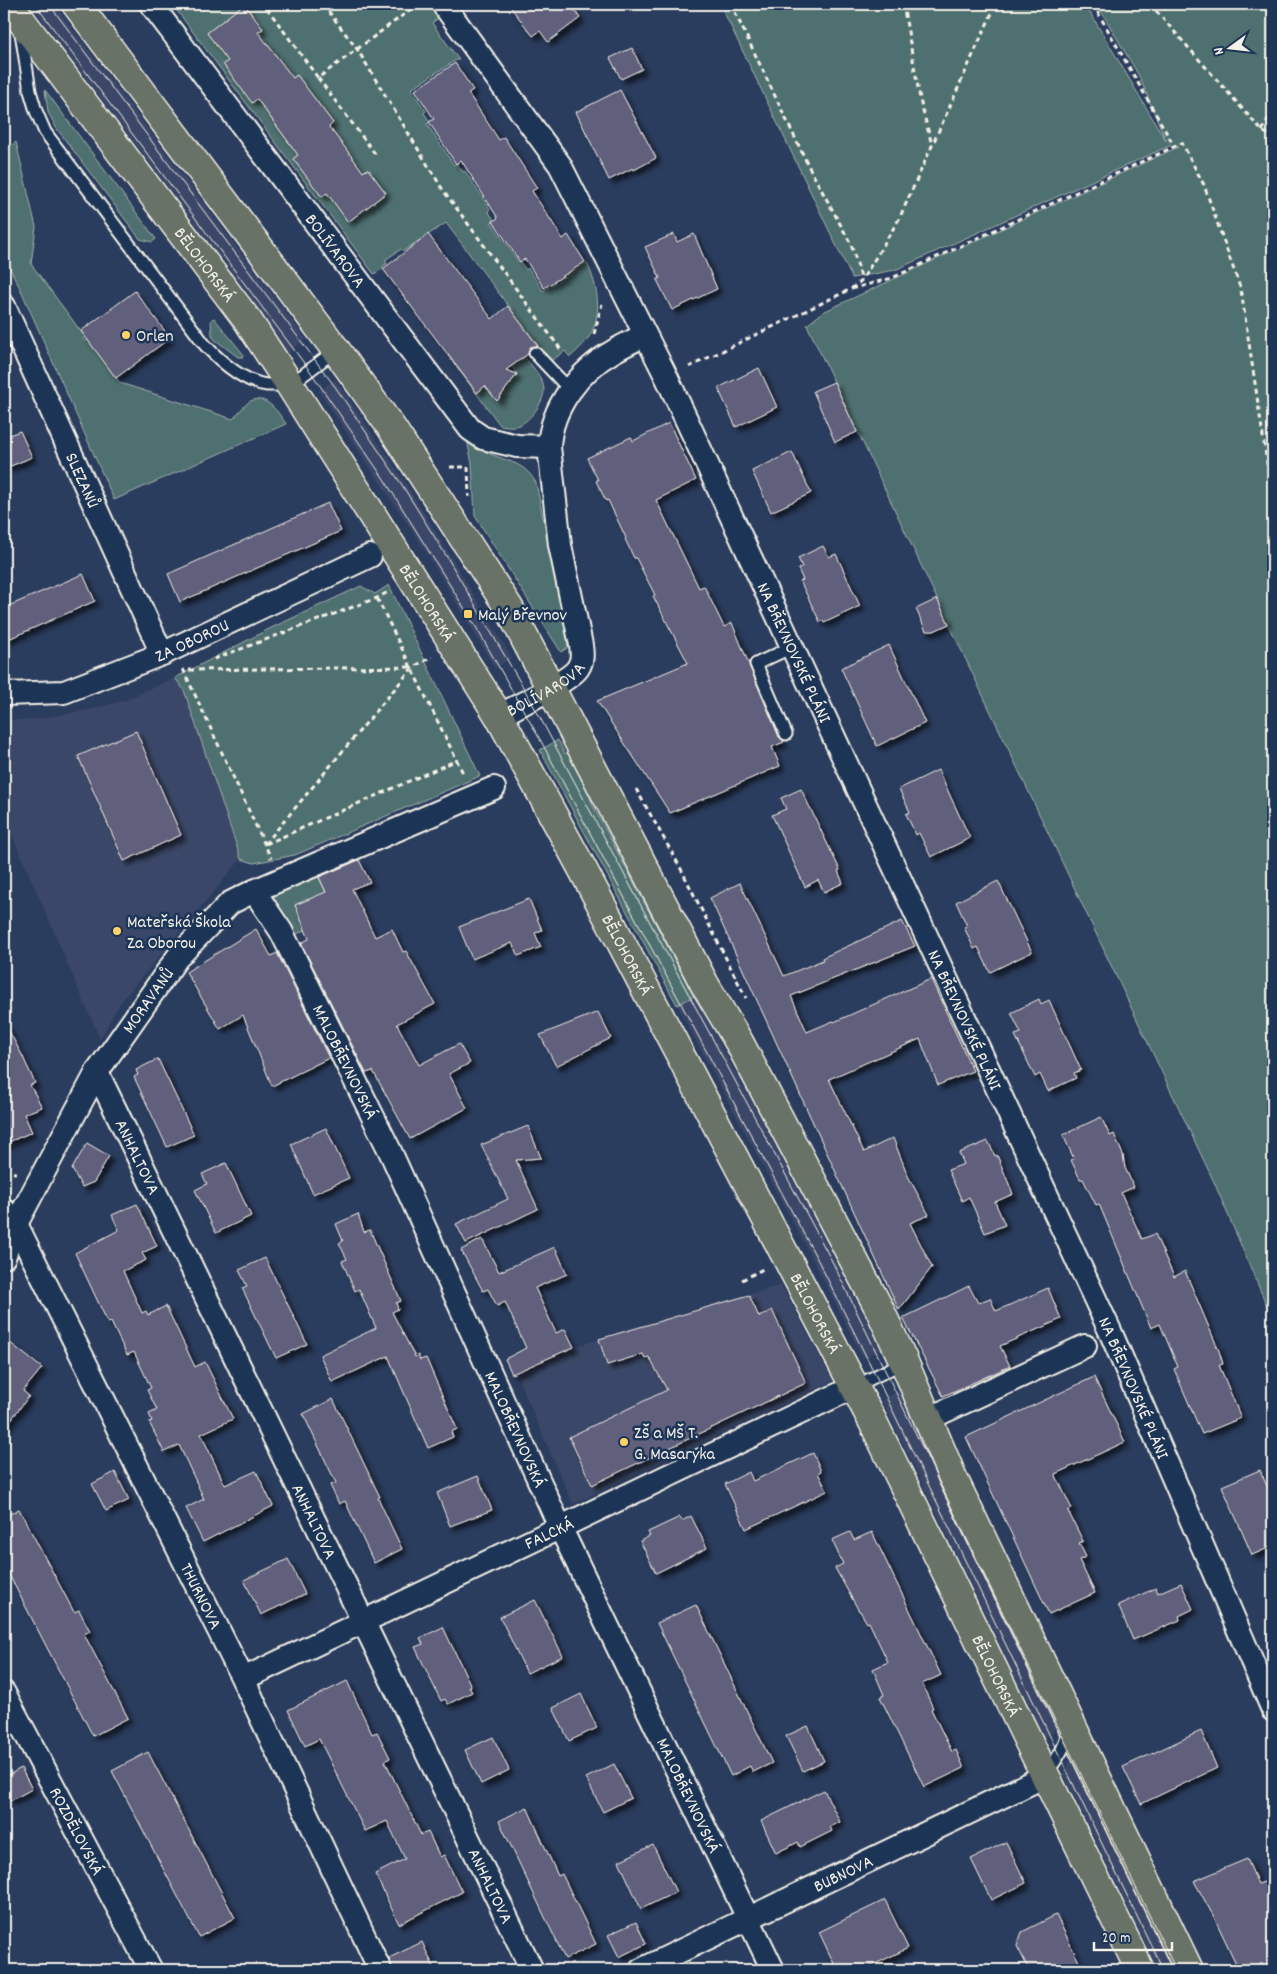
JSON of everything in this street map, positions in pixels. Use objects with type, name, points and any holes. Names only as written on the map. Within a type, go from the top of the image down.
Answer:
[{"type":"main road","points":[[76,4],[336,350],[391,427],[509,608],[705,984],[739,1042],[879,1308],[952,1476],[1189,1970]]},
{"type":"main road","name":"BĚLOHORSKÁ","points":[[11,6],[248,321],[499,716],[582,868],[906,1487],[1140,1970]]},
{"type":"street","name":"BOLÍVAROVA","points":[[151,4],[470,429],[483,438],[517,446],[549,447]]},
{"type":"street","points":[[443,4],[560,165],[645,335]]},
{"type":"street","name":"SLEZANŮ","points":[[4,306],[162,654]]},
{"type":"street","name":"BOLÍVAROVA","points":[[499,716],[550,688],[575,672],[580,666],[582,655],[560,545],[549,447],[553,420],[570,390],[584,374],[612,352],[645,335]]},
{"type":"street","name":"NA BŘEVNOVSKÉ PLÁNI","points":[[645,335],[667,378],[1110,1331],[1273,1710]]},
{"type":"street","name":"ZA OBOROU","points":[[4,694],[64,692],[162,654],[370,556]]},
{"type":"street","name":"MORAVANŮ","points":[[4,1257],[10,1217],[97,1072],[176,958],[230,903],[494,788]]},
{"type":"street","name":"MALOBŘEVNOVSKÁ","points":[[254,891],[280,931],[394,1159],[560,1527],[773,1970]]},
{"type":"street","name":"ANHALTOVA","points":[[97,1072],[532,1970]]},
{"type":"street","name":"THURNOVA","points":[[10,1217],[243,1679],[380,1970]]},
{"type":"street","points":[[928,1419],[1084,1346]]},
{"type":"street","name":"FALCKÁ","points":[[243,1679],[854,1386]]},
{"type":"street","name":"ROZDĚLOVSKÁ","points":[[4,1693],[151,1970]]},
{"type":"street","name":"BUBNOVA","points":[[641,1970],[1045,1776]]},
{"type":"lane","points":[[11,6],[22,34],[26,74],[36,111],[45,132],[205,346],[217,358],[243,377],[258,383],[290,385],[336,350]]},
{"type":"lane","points":[[535,353],[570,390]]},
{"type":"lane","points":[[786,734],[756,664],[792,647]]},
{"type":"lane","points":[[854,1386],[904,1362]]},
{"type":"lane","points":[[1045,1776],[1063,1750],[1066,1742],[1068,1731],[1064,1711]]},
{"type":"path","points":[[323,4],[357,49],[443,190],[565,356]]},
{"type":"path","points":[[318,78],[418,4]]},
{"type":"path","points":[[730,4],[809,167],[851,244],[862,280]]},
{"type":"path","points":[[903,4],[920,104],[932,146]]},
{"type":"path","points":[[851,289],[862,280],[899,219],[996,4]]},
{"type":"path","points":[[1093,4],[1174,146]]},
{"type":"path","points":[[1150,4],[1262,131],[1273,138]]},
{"type":"path","points":[[267,8],[376,156]]},
{"type":"path","points":[[1262,131],[1273,109]]},
{"type":"path","points":[[667,378],[851,289],[892,278],[1182,143],[1204,185],[1241,290],[1273,494]]},
{"type":"path","points":[[590,341],[595,332],[602,305],[601,297]]},
{"type":"path","points":[[1270,483],[1273,460]]},
{"type":"path","points":[[212,660],[378,598],[391,590]]},
{"type":"path","points":[[378,598],[465,776]]},
{"type":"path","points":[[162,654],[184,670],[280,880]]},
{"type":"path","points":[[265,844],[413,667],[426,660]]},
{"type":"path","points":[[184,670],[202,663]]},
{"type":"path","points":[[184,670],[413,667]]},
{"type":"path","points":[[265,844],[457,760]]},
{"type":"path","points":[[680,867],[745,996]]},
{"type":"path","points":[[742,1280],[769,1266]]},
{"type":"shaded area","points":[[30,4],[54,4],[306,339],[286,354],[249,295]]},
{"type":"shaded area","points":[[335,379],[399,473],[512,658],[495,668],[427,553],[319,391]]},
{"type":"shaded area","name":"Mateřská Škola Za Oborou","points":[[175,678],[184,690],[241,859],[119,1004],[100,1039],[4,816],[4,720],[31,720],[88,710],[123,701]]},
{"type":"shaded area","points":[[694,996],[790,1173],[881,1349],[863,1358],[819,1271],[677,1005]]},
{"type":"shaded area","name":"ZŠ a MŠ T. G. Masaryka","points":[[781,1285],[833,1381],[573,1504],[516,1374],[574,1347]]},
{"type":"shaded area","points":[[900,1390],[1058,1716],[1054,1732],[1044,1737],[882,1400]]},
{"type":"shaded area","points":[[1078,1757],[1181,1970],[1158,1970],[1064,1775],[1069,1762]]},
{"type":"green space","points":[[172,4],[417,4],[420,8],[445,10],[446,12],[432,23],[459,60],[456,60],[411,89],[426,111],[424,113],[430,122],[427,124],[454,165],[457,163],[463,172],[465,171],[490,209],[488,211],[494,220],[491,222],[518,262],[520,261],[526,270],[528,268],[543,291],[587,263],[596,292],[596,321],[587,340],[570,357],[565,351],[551,361],[527,354],[538,345],[446,223],[403,251],[401,249],[385,260],[387,264],[383,266],[384,268],[374,274]],"holes":[[[244,5],[263,29],[258,32],[293,78],[297,75],[333,123],[329,127],[363,172],[368,169],[386,193],[348,221],[327,193],[322,197],[293,159],[298,155],[207,33]]]},
{"type":"green space","points":[[720,4],[1085,4],[1166,141],[1139,76],[1097,4],[1273,4],[1273,1320],[1214,1182],[807,325],[823,312],[1178,147],[1169,146],[895,270],[852,278]]},
{"type":"green space","points":[[45,90],[156,239],[152,242],[140,239],[57,129],[48,112]]},
{"type":"green space","points":[[16,142],[36,227],[31,264],[85,337],[83,339],[85,341],[88,340],[120,383],[233,419],[249,402],[261,400],[271,405],[286,424],[114,500],[20,288],[4,257],[4,151]]},
{"type":"green space","points":[[214,318],[244,355],[243,357],[238,357],[214,339],[211,320]]},
{"type":"green space","points":[[446,353],[476,392],[485,386],[497,401],[517,374],[511,366],[524,356],[540,377],[544,390],[542,400],[528,420],[523,423],[512,426],[500,425]]},
{"type":"green space","points":[[467,440],[488,453],[522,467],[536,483],[568,640],[567,648],[561,652],[475,516],[472,463]]},
{"type":"green space","points":[[389,585],[480,776],[295,855],[254,863],[241,859],[184,690],[175,678],[267,630],[361,586],[375,594]]},
{"type":"green space","points":[[558,740],[565,754],[570,751],[579,767],[593,806],[694,996],[677,1005],[540,750]]},
{"type":"green space","points":[[316,872],[337,916],[290,937],[275,903],[275,892]],"holes":[[[307,899],[317,923],[305,928],[295,905]]]},
{"type":"building","points":[[244,4],[263,29],[258,32],[293,78],[297,75],[333,123],[329,127],[363,172],[368,169],[386,193],[348,222],[327,193],[322,197],[293,159],[298,155],[257,99],[252,103],[223,64],[228,61],[207,33]]},
{"type":"building","points":[[508,4],[570,4],[580,18],[548,42],[540,31],[533,36]]},
{"type":"building","points":[[632,48],[642,69],[621,79],[610,58]]},
{"type":"building","points":[[455,63],[473,90],[468,93],[499,140],[504,137],[537,188],[532,191],[563,239],[568,235],[585,262],[544,288],[525,259],[520,262],[493,221],[498,218],[461,160],[456,164],[429,122],[434,119],[415,90]]},
{"type":"building","points":[[620,90],[656,158],[634,170],[633,168],[609,180],[576,112]]},
{"type":"building","points":[[428,234],[492,319],[508,306],[538,346],[530,347],[528,354],[506,370],[517,374],[497,401],[485,386],[477,393],[383,269]]},
{"type":"building","points":[[674,234],[677,242],[694,234],[717,289],[672,310],[657,280],[660,278],[645,247]]},
{"type":"building","name":"Orlen","points":[[135,291],[170,338],[116,378],[81,331]]},
{"type":"building","points":[[759,368],[777,407],[736,427],[718,388]]},
{"type":"building","points":[[834,382],[857,432],[835,442],[813,391]]},
{"type":"building","points":[[669,423],[696,480],[656,500],[699,588],[704,586],[724,627],[732,623],[779,737],[784,742],[772,747],[780,766],[670,813],[597,701],[688,663],[653,596],[655,595],[636,558],[634,558],[608,500],[606,501],[596,481],[598,480],[587,458],[631,437],[633,441]]},
{"type":"building","points":[[20,431],[32,457],[4,469],[4,437]]},
{"type":"building","points":[[792,452],[811,493],[771,512],[752,471]]},
{"type":"building","points":[[328,503],[341,531],[180,602],[168,574]]},
{"type":"building","points":[[823,546],[829,557],[836,554],[860,606],[824,623],[823,621],[820,622],[800,581],[803,580],[798,569],[802,567],[798,558]]},
{"type":"building","points":[[83,574],[95,601],[4,641],[4,608]]},
{"type":"building","points":[[937,599],[949,624],[934,631],[926,631],[916,609]]},
{"type":"building","points":[[889,645],[925,723],[877,746],[841,668]]},
{"type":"building","points":[[136,731],[181,835],[124,861],[78,756]]},
{"type":"building","points":[[938,770],[970,838],[931,857],[919,833],[916,835],[906,814],[910,812],[899,789]]},
{"type":"building","points":[[801,789],[840,870],[838,871],[843,883],[824,892],[818,880],[805,887],[772,815],[786,809],[781,798]]},
{"type":"building","points":[[359,860],[370,882],[352,889],[375,937],[392,929],[403,952],[406,951],[435,1004],[397,1024],[419,1065],[459,1044],[470,1063],[449,1074],[467,1108],[410,1139],[373,1071],[366,1073],[301,943],[309,939],[295,905],[326,892],[319,877]]},
{"type":"building","points":[[998,881],[1032,952],[990,972],[978,947],[974,949],[964,927],[967,926],[956,902]]},
{"type":"building","points":[[740,883],[784,976],[823,960],[822,958],[902,921],[915,946],[791,996],[807,1032],[931,979],[973,1071],[938,1085],[920,1039],[829,1079],[864,1152],[893,1138],[908,1176],[929,1215],[910,1223],[932,1267],[899,1310],[710,898]]},
{"type":"building","points":[[529,899],[542,930],[535,933],[541,947],[518,956],[512,943],[472,959],[459,927]]},
{"type":"building","points":[[256,929],[271,956],[277,953],[329,1058],[272,1086],[243,1015],[220,1029],[186,972]]},
{"type":"building","points":[[1039,999],[1041,1004],[1049,1000],[1081,1070],[1074,1073],[1076,1078],[1048,1091],[1040,1074],[1035,1077],[1015,1035],[1021,1033],[1011,1013]]},
{"type":"building","points":[[598,1012],[611,1038],[556,1066],[540,1035]]},
{"type":"building","points":[[4,1022],[35,1083],[30,1085],[42,1107],[24,1114],[32,1132],[4,1144]]},
{"type":"building","points":[[158,1059],[194,1135],[167,1147],[134,1077],[138,1075],[136,1070]]},
{"type":"building","points":[[1101,1117],[1110,1136],[1114,1134],[1123,1155],[1125,1168],[1134,1187],[1121,1193],[1142,1239],[1155,1234],[1174,1277],[1185,1271],[1219,1351],[1223,1364],[1219,1365],[1241,1418],[1202,1434],[1174,1369],[1178,1367],[1160,1324],[1151,1328],[1099,1204],[1096,1205],[1083,1179],[1080,1179],[1071,1160],[1074,1159],[1063,1135]]},
{"type":"building","points":[[528,1126],[541,1158],[516,1160],[538,1209],[466,1243],[456,1224],[508,1199],[481,1145]]},
{"type":"building","points":[[326,1128],[349,1178],[313,1194],[291,1144]]},
{"type":"building","points":[[988,1141],[995,1156],[997,1155],[1013,1194],[995,1202],[1005,1225],[985,1233],[969,1197],[962,1201],[948,1170],[964,1164],[959,1153]]},
{"type":"building","points":[[87,1143],[109,1156],[94,1182],[82,1187],[72,1169]]},
{"type":"building","points":[[226,1163],[251,1216],[216,1233],[195,1190],[207,1184],[202,1174]]},
{"type":"building","points":[[137,1204],[157,1246],[142,1253],[146,1260],[123,1271],[142,1313],[146,1311],[148,1315],[166,1306],[195,1367],[205,1362],[233,1419],[201,1434],[225,1485],[256,1471],[273,1506],[203,1542],[186,1508],[204,1499],[179,1445],[164,1452],[149,1422],[152,1421],[149,1414],[157,1410],[147,1390],[151,1388],[134,1352],[127,1355],[111,1322],[108,1323],[75,1253],[119,1230],[112,1215]]},
{"type":"building","points":[[358,1214],[364,1232],[370,1230],[401,1301],[396,1303],[398,1309],[392,1312],[415,1357],[418,1355],[420,1360],[426,1358],[457,1429],[451,1432],[453,1437],[428,1448],[388,1356],[332,1382],[320,1355],[376,1328],[359,1289],[355,1291],[342,1261],[347,1259],[339,1243],[343,1241],[336,1224]]},
{"type":"building","points":[[482,1239],[499,1272],[555,1247],[567,1274],[535,1288],[556,1333],[565,1329],[574,1347],[512,1374],[505,1359],[526,1348],[505,1302],[497,1306],[488,1289],[483,1291],[461,1250]]},
{"type":"building","points":[[265,1258],[307,1344],[276,1358],[242,1288],[247,1286],[239,1270]]},
{"type":"building","points":[[969,1286],[978,1303],[990,1298],[996,1311],[1048,1288],[1061,1319],[1000,1346],[1010,1366],[943,1396],[903,1318]]},
{"type":"building","points":[[749,1295],[759,1317],[772,1310],[806,1383],[592,1485],[569,1437],[667,1390],[649,1357],[645,1358],[643,1354],[607,1365],[599,1339]]},
{"type":"building","points":[[4,1338],[42,1368],[23,1391],[29,1396],[4,1429]]},
{"type":"building","points":[[1094,1377],[1125,1442],[1055,1474],[1072,1509],[1068,1511],[1083,1541],[1079,1543],[1086,1557],[1079,1560],[1095,1593],[1049,1614],[966,1437]]},
{"type":"building","points":[[333,1399],[380,1497],[378,1498],[402,1549],[374,1563],[345,1501],[339,1504],[330,1485],[336,1483],[303,1414]]},
{"type":"building","points":[[813,1453],[821,1471],[818,1473],[827,1491],[746,1529],[725,1484],[749,1472],[753,1481]]},
{"type":"building","points":[[1260,1470],[1273,1500],[1273,1546],[1252,1555],[1222,1486]]},
{"type":"building","points":[[115,1472],[129,1500],[106,1511],[92,1484]]},
{"type":"building","points":[[478,1476],[492,1510],[450,1526],[437,1493]]},
{"type":"building","points":[[19,1509],[74,1612],[79,1610],[90,1631],[84,1634],[128,1718],[93,1736],[4,1565],[4,1517]]},
{"type":"building","points":[[691,1516],[707,1548],[656,1573],[640,1541],[650,1536],[648,1532],[680,1517],[682,1521]]},
{"type":"building","points":[[850,1532],[854,1540],[872,1532],[941,1675],[922,1684],[933,1708],[931,1709],[952,1752],[956,1750],[964,1768],[924,1787],[880,1697],[884,1695],[873,1669],[888,1662],[869,1622],[867,1623],[859,1611],[835,1568],[843,1564],[832,1540]]},
{"type":"building","points":[[288,1559],[305,1594],[261,1615],[244,1580]]},
{"type":"building","points":[[1181,1583],[1193,1609],[1179,1616],[1180,1620],[1133,1640],[1118,1605],[1156,1588],[1158,1593]]},
{"type":"building","points":[[535,1600],[563,1656],[527,1673],[500,1617]]},
{"type":"building","points":[[696,1605],[772,1763],[753,1772],[750,1766],[731,1776],[657,1623]]},
{"type":"building","points":[[443,1627],[471,1686],[469,1687],[472,1692],[448,1704],[445,1699],[441,1701],[415,1647],[423,1644],[420,1638]]},
{"type":"building","points":[[347,1681],[372,1734],[377,1732],[390,1758],[385,1761],[421,1835],[428,1832],[440,1857],[444,1855],[462,1892],[399,1924],[375,1874],[405,1859],[387,1821],[365,1831],[319,1739],[305,1746],[288,1710]]},
{"type":"building","points":[[581,1694],[597,1728],[569,1741],[553,1708]]},
{"type":"building","points":[[808,1726],[824,1761],[803,1771],[786,1736]]},
{"type":"building","points":[[1201,1731],[1217,1768],[1141,1804],[1123,1767]]},
{"type":"building","points":[[493,1737],[509,1770],[481,1784],[465,1750]]},
{"type":"building","points":[[148,1752],[235,1918],[199,1937],[112,1771]]},
{"type":"building","points":[[614,1764],[631,1798],[603,1812],[586,1778]]},
{"type":"building","points":[[21,1768],[32,1789],[10,1801],[4,1789],[4,1778]]},
{"type":"building","points":[[824,1790],[840,1822],[830,1827],[832,1831],[800,1847],[798,1842],[776,1853],[761,1821]]},
{"type":"building","points":[[527,1807],[558,1876],[562,1874],[596,1944],[565,1959],[499,1821]]},
{"type":"building","points":[[1006,1842],[1026,1883],[991,1900],[971,1859]]},
{"type":"building","points":[[653,1845],[676,1892],[641,1909],[619,1861]]},
{"type":"building","points":[[1247,1859],[1258,1884],[1273,1879],[1273,1970],[1239,1970],[1215,1919],[1194,1881]]},
{"type":"building","points":[[885,1900],[908,1948],[863,1970],[837,1970],[819,1932]]},
{"type":"building","points":[[1056,1915],[1083,1970],[1029,1970],[1017,1946],[1022,1932]]},
{"type":"building","points":[[636,1922],[646,1944],[619,1957],[608,1935]]},
{"type":"building","points":[[422,1942],[435,1970],[393,1970],[389,1958]]},
{"type":"tram line","points":[[35,4],[310,371],[384,479],[476,627],[542,743],[822,1268],[1163,1970]]},
{"type":"tram line","points":[[49,4],[336,388],[402,485],[447,557],[530,699],[833,1263],[1176,1970]]},
{"type":"place","name":"Orlen","points":[[126,335]]},
{"type":"place","name":"Malý Břevnov","points":[[468,614]]},
{"type":"place","name":"Mateřská Škola Za Oborou","points":[[117,931]]},
{"type":"place","name":"ZŠ a MŠ T. G. Masaryka","points":[[624,1442]]}]
